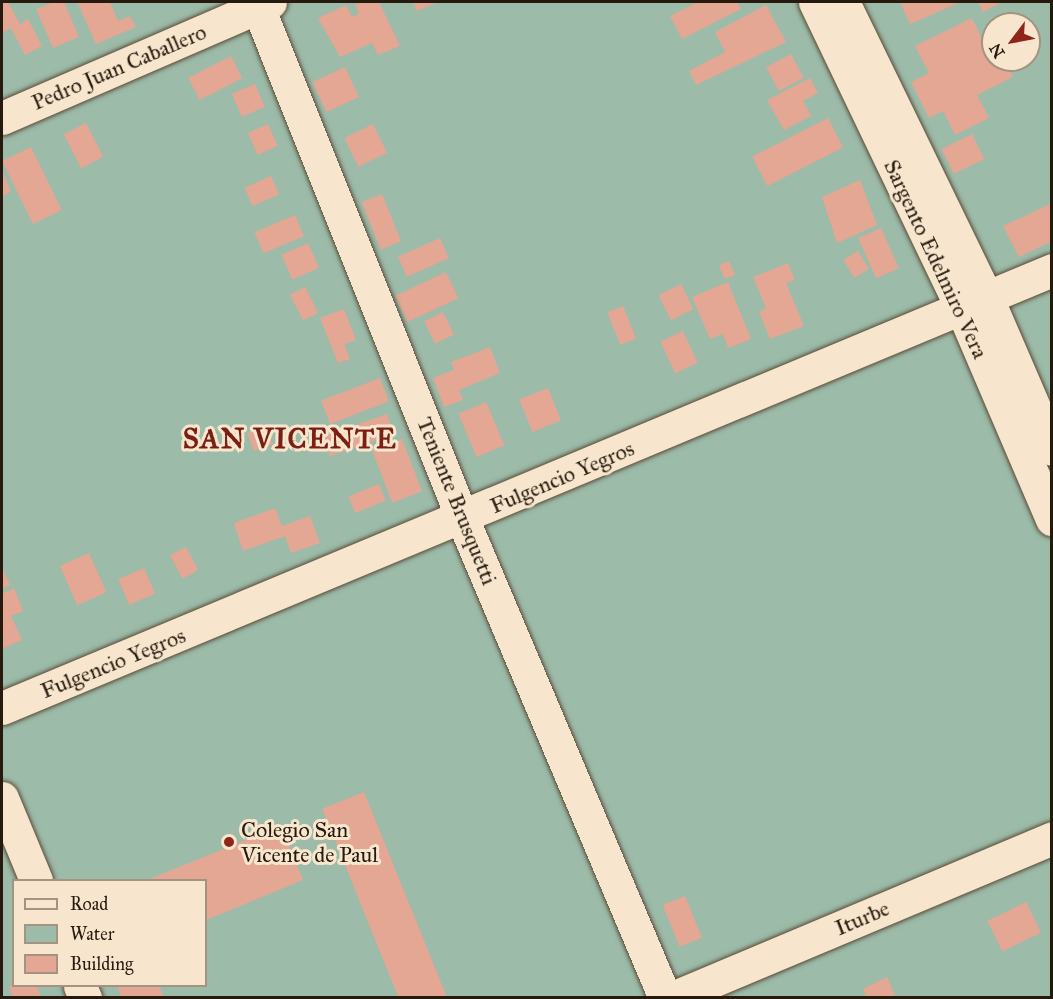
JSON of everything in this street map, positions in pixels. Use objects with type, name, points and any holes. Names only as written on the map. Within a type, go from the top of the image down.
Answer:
[{"type":"street","name":"Sargento Edelmiro Vera","points":[[815,2],[1052,449]]},
{"type":"street","name":"Sargento Edelmiro Vera","points":[[843,2],[974,302],[1052,519]]},
{"type":"street","name":"Pedro Juan Caballero","points":[[2,118],[261,3]]},
{"type":"street","name":"Teniente Brusquetti","points":[[261,3],[464,520],[665,998]]},
{"type":"street","name":"Fulgencio Yegros","points":[[2,708],[464,520],[1052,270]]},
{"type":"street","points":[[2,798],[36,879]]},
{"type":"street","name":"Iturbe","points":[[672,998],[1052,838]]},
{"type":"water","points":[[2,2],[1051,2],[1051,997],[2,997]]},
{"type":"building","points":[[2,2],[8,2],[20,24],[28,19],[42,46],[25,55],[11,28],[2,33]]},
{"type":"building","points":[[54,2],[64,2],[79,37],[53,48],[36,9]]},
{"type":"building","points":[[77,2],[110,2],[118,21],[130,16],[136,27],[96,44]]},
{"type":"building","points":[[362,2],[379,2],[400,46],[378,55],[372,43],[340,57],[318,18],[346,5],[352,17],[359,14],[355,5]]},
{"type":"building","points":[[413,2],[438,2],[417,11]]},
{"type":"building","points":[[698,2],[737,2],[741,9],[682,39],[670,16]]},
{"type":"building","points":[[900,2],[961,2],[910,24]]},
{"type":"building","points":[[978,2],[1002,2],[983,12]]},
{"type":"building","points":[[766,5],[786,42],[696,85],[689,71],[725,52],[715,32]]},
{"type":"building","points":[[972,18],[981,37],[981,72],[1010,72],[1013,77],[977,95],[989,118],[955,135],[943,111],[929,118],[911,82],[929,73],[915,46]]},
{"type":"building","points":[[791,54],[804,78],[779,91],[766,67]]},
{"type":"building","points":[[231,56],[242,78],[200,100],[188,78]]},
{"type":"building","points":[[345,67],[359,97],[326,112],[312,82]]},
{"type":"building","points":[[810,78],[818,93],[803,101],[811,116],[784,130],[767,100]]},
{"type":"building","points":[[255,84],[265,107],[242,117],[232,94]]},
{"type":"building","points":[[828,118],[843,147],[767,186],[752,157]]},
{"type":"building","points":[[86,123],[103,157],[81,168],[64,134]]},
{"type":"building","points":[[268,124],[278,146],[258,155],[248,133]]},
{"type":"building","points":[[373,124],[387,153],[358,167],[344,138]]},
{"type":"building","points":[[972,134],[984,159],[954,174],[941,149]]},
{"type":"building","points":[[31,147],[62,210],[33,224],[2,161]]},
{"type":"building","points":[[2,170],[11,192],[2,196]]},
{"type":"building","points":[[271,176],[279,194],[253,206],[245,188]]},
{"type":"building","points":[[860,180],[877,225],[837,243],[822,197]]},
{"type":"building","points":[[382,194],[401,241],[381,250],[362,202]]},
{"type":"building","points":[[1052,203],[1052,241],[1019,257],[1003,226]]},
{"type":"building","points":[[295,215],[304,236],[263,253],[254,232]]},
{"type":"building","points":[[881,228],[899,268],[876,278],[858,238]]},
{"type":"building","points":[[440,238],[449,258],[407,277],[398,257]]},
{"type":"building","points":[[308,243],[319,268],[292,279],[282,255]]},
{"type":"building","points":[[858,251],[869,269],[854,278],[843,260]]},
{"type":"building","points":[[729,261],[735,275],[725,279],[719,265]]},
{"type":"building","points":[[788,263],[795,280],[786,283],[804,326],[770,339],[759,312],[766,308],[753,277]]},
{"type":"building","points":[[446,272],[458,298],[408,322],[395,296]]},
{"type":"building","points":[[728,282],[751,339],[728,348],[723,334],[710,339],[692,297]]},
{"type":"building","points":[[681,284],[693,309],[671,320],[659,295]]},
{"type":"building","points":[[305,287],[318,313],[303,321],[290,295]]},
{"type":"building","points":[[623,306],[636,338],[620,345],[607,312]]},
{"type":"building","points":[[344,309],[356,340],[344,344],[350,359],[338,363],[320,318]]},
{"type":"building","points":[[443,312],[454,334],[435,344],[424,321]]},
{"type":"building","points":[[683,331],[698,363],[675,373],[660,342]]},
{"type":"building","points":[[490,347],[500,373],[459,390],[463,400],[444,407],[433,378],[454,370],[451,362]]},
{"type":"building","points":[[380,378],[389,401],[330,424],[321,401]]},
{"type":"building","points":[[548,388],[561,420],[532,432],[519,400]]},
{"type":"building","points":[[486,402],[504,445],[477,457],[458,414]]},
{"type":"building","points":[[387,414],[394,434],[330,456],[323,436]]},
{"type":"building","points":[[266,426],[273,444],[254,451],[247,433]]},
{"type":"building","points":[[402,439],[422,491],[392,503],[372,450]]},
{"type":"building","points":[[379,484],[386,501],[355,513],[348,496]]},
{"type":"building","points":[[275,508],[282,526],[310,516],[320,543],[291,553],[285,536],[243,551],[234,523]]},
{"type":"building","points":[[186,547],[198,570],[182,578],[170,555]]},
{"type":"building","points":[[89,553],[106,592],[77,605],[60,566]]},
{"type":"building","points":[[2,567],[10,585],[2,589]]},
{"type":"building","points":[[144,568],[155,594],[129,605],[118,579]]},
{"type":"building","points":[[14,588],[23,611],[11,616],[22,640],[2,649],[2,594]]},
{"type":"building","name":"Colegio San Vicente de Paul","points":[[364,792],[447,998],[399,998],[322,809]]},
{"type":"building","name":"Colegio San Vicente de Paul","points":[[281,826],[303,880],[207,920],[207,879],[149,879]]},
{"type":"building","points":[[685,896],[702,938],[680,947],[663,905]]},
{"type":"building","points":[[1026,902],[1041,933],[1002,951],[987,921]]},
{"type":"building","points":[[887,977],[896,998],[867,998],[863,989]]},
{"type":"building","points":[[9,986],[37,987],[41,998],[13,998]]},
{"type":"building","points":[[117,987],[159,987],[164,998],[122,998]]},
{"type":"place","name":"Colegio San Vicente de Paul","points":[[229,842]]},
{"type":"district","name":"SAN VICENTE","points":[[290,439]]}]
